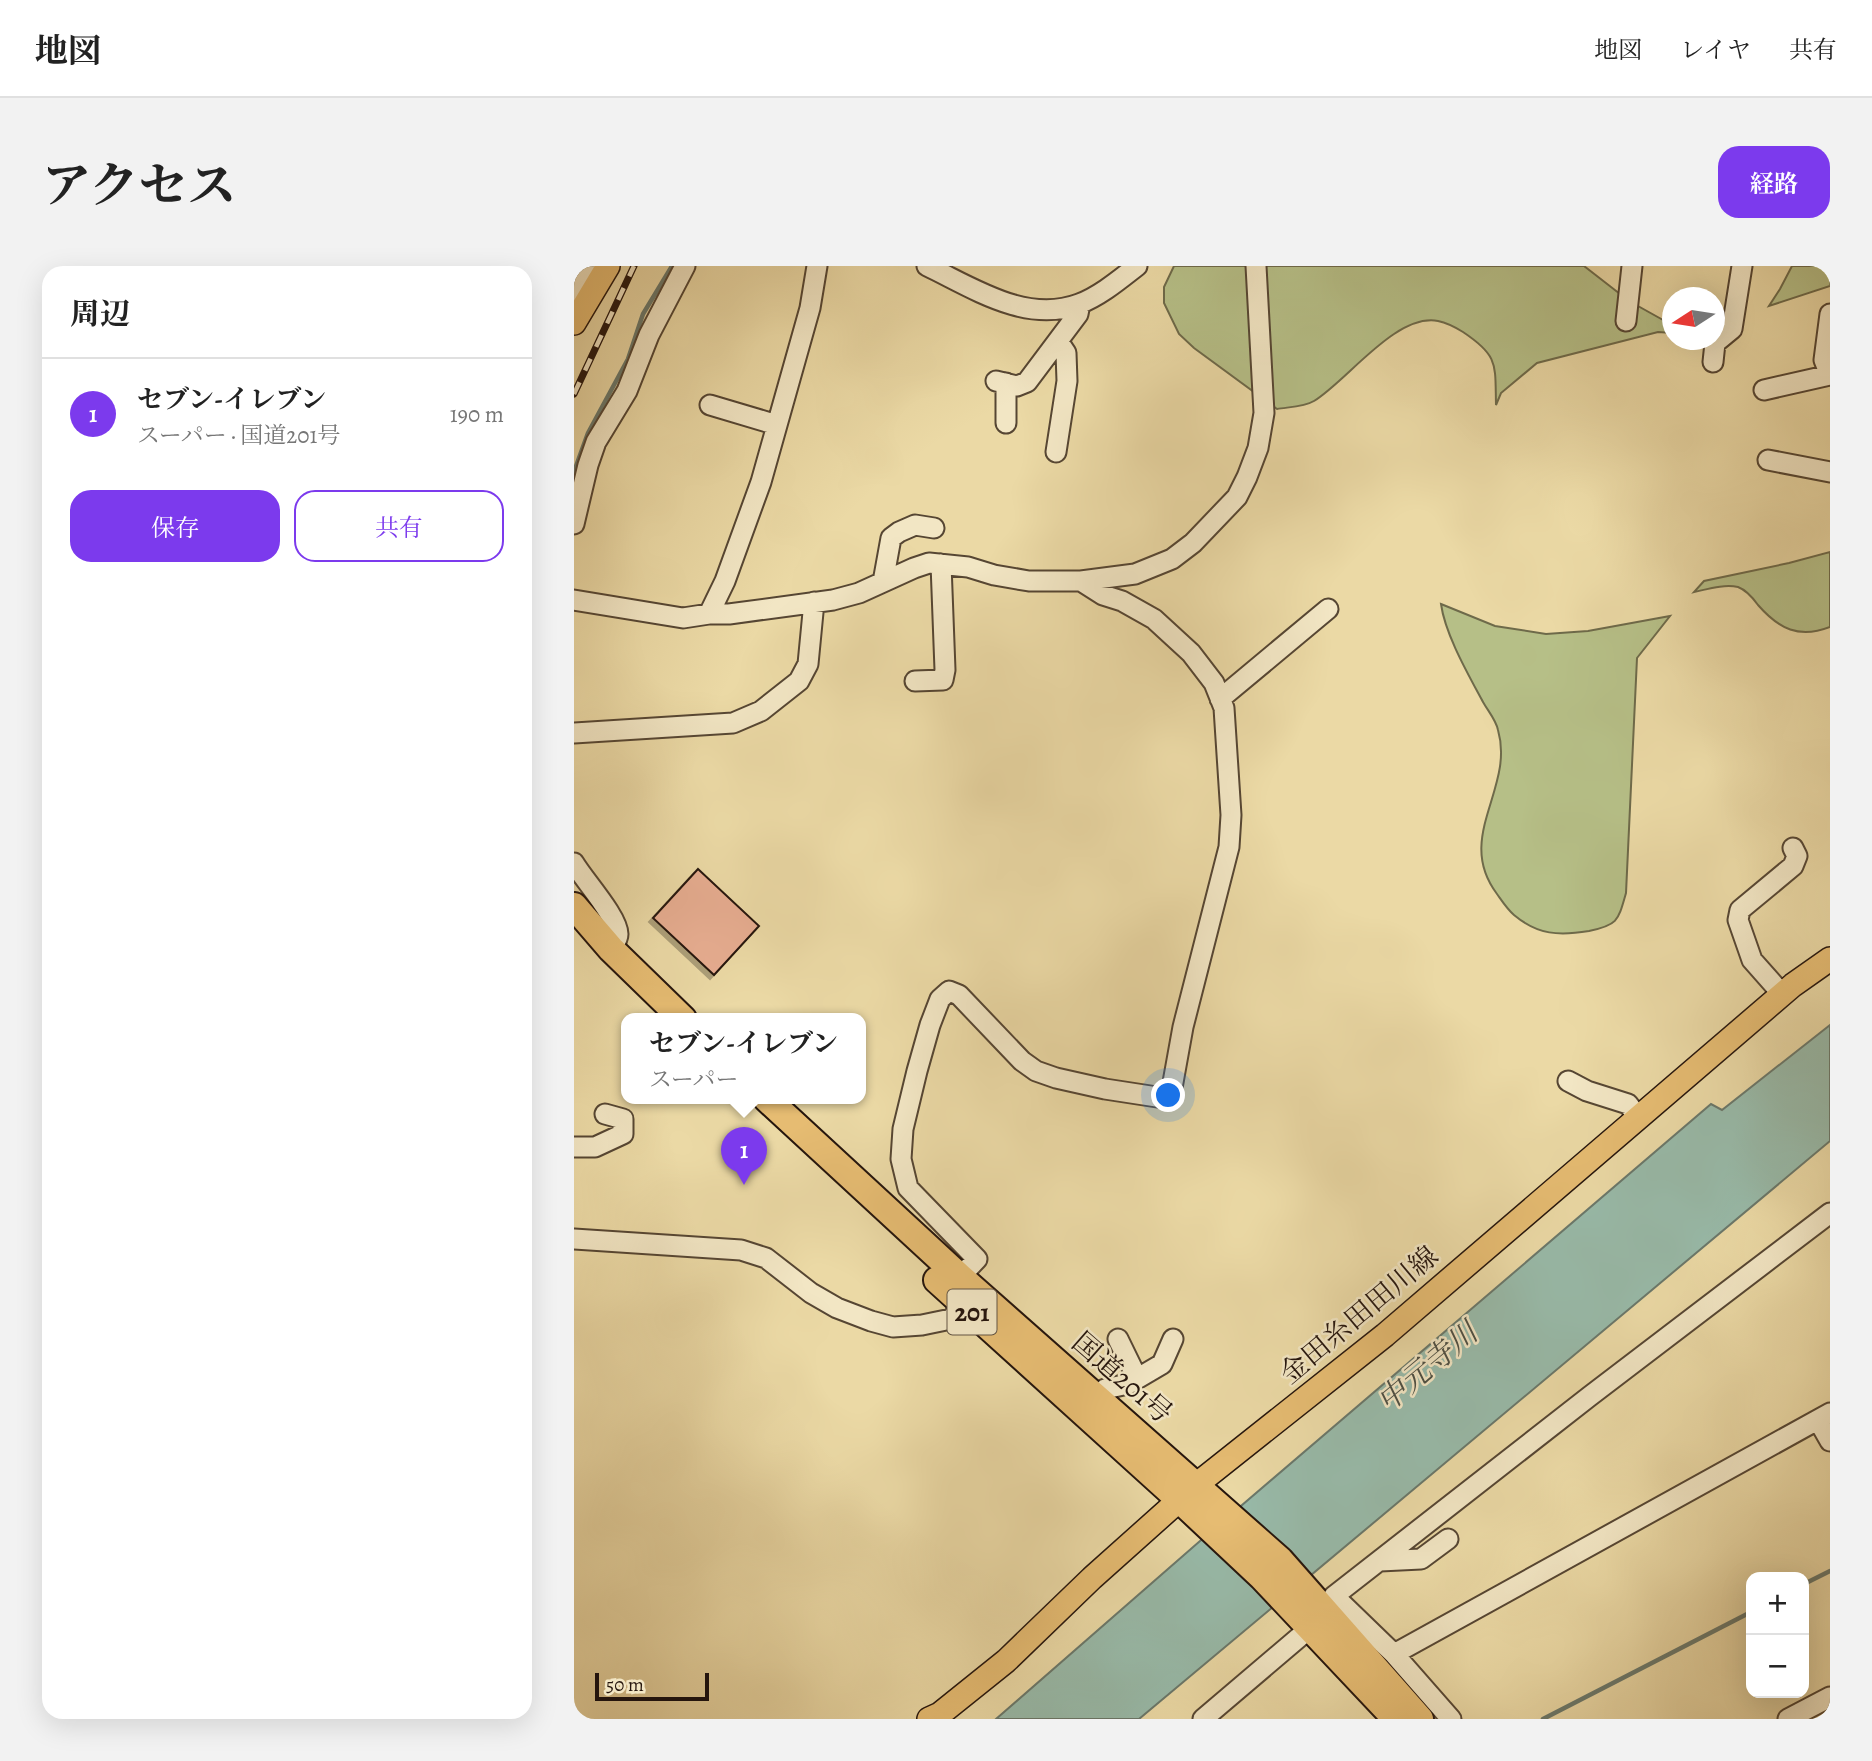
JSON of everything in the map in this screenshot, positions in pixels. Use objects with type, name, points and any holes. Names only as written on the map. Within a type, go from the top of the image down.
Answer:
[{"type":"highway","points":[[574,905],[611,949],[677,1013]]},
{"type":"highway","points":[[574,926],[617,976],[656,1013]]},
{"type":"highway","name":"国道201号","points":[[749,1104],[964,1305],[1188,1492]]},
{"type":"highway","name":"国道201号","points":[[772,1104],[960,1277],[1097,1398],[1212,1515],[1262,1577],[1317,1611],[1420,1719]]},
{"type":"highway","name":"国道201号","points":[[1317,1611],[1396,1719]]},
{"type":"main road","points":[[574,323],[608,266]]},
{"type":"main road","name":"金田糸田田川線","points":[[929,1719],[940,1714],[1006,1661],[1092,1578],[1188,1492],[1385,1335],[1782,995],[1830,958]]},
{"type":"street","points":[[574,299],[592,266]]},
{"type":"street","points":[[574,524],[596,442],[627,391],[649,335],[685,266]]},
{"type":"street","points":[[709,614],[725,581],[761,482],[810,308],[817,266]]},
{"type":"street","points":[[927,266],[1005,303],[1043,310],[1064,309],[1080,304],[1100,294],[1134,267]]},
{"type":"street","points":[[574,600],[683,618],[833,600],[859,593],[929,563],[968,567],[1029,581],[1081,581],[1135,574],[1172,559],[1193,543],[1237,497],[1258,449],[1264,414],[1256,266]]},
{"type":"street","points":[[1626,321],[1632,266]]},
{"type":"street","points":[[1713,362],[1715,342],[1732,329],[1742,266]]},
{"type":"street","points":[[1006,424],[1001,382],[1017,386],[1027,382],[1078,314],[1080,304]]},
{"type":"street","points":[[1764,390],[1830,375],[1824,360],[1830,314]]},
{"type":"street","points":[[1056,452],[1067,381],[1066,354],[1058,341]]},
{"type":"street","points":[[710,405],[777,425]]},
{"type":"street","points":[[1768,460],[1830,472]]},
{"type":"street","points":[[883,582],[891,538],[915,525],[934,528]]},
{"type":"street","points":[[915,681],[943,680],[945,670],[941,564]]},
{"type":"street","points":[[960,1277],[977,1259],[908,1188],[901,1159],[903,1129],[917,1071],[940,999],[948,990],[959,995],[1036,1071],[1105,1089],[1170,1099],[1184,1027],[1229,847],[1230,781],[1224,708],[1214,683],[1191,653],[1154,619],[1122,601],[1103,595],[1081,581]]},
{"type":"street","points":[[574,733],[733,723],[761,710],[799,681],[808,664],[814,602]]},
{"type":"street","points":[[1220,699],[1328,609]]},
{"type":"street","points":[[1782,995],[1752,961],[1738,920],[1740,910],[1793,866],[1797,856],[1793,848]]},
{"type":"street","points":[[574,863],[613,918],[618,932],[611,949]]},
{"type":"street","points":[[1568,1081],[1587,1091],[1628,1104],[1638,1117]]},
{"type":"street","points":[[574,1147],[595,1147],[624,1134],[623,1119],[605,1114]]},
{"type":"street","points":[[1203,1719],[1317,1611],[1590,1396],[1830,1213]]},
{"type":"street","points":[[574,1239],[741,1250],[766,1258],[811,1293],[837,1308],[894,1327],[951,1319],[964,1305]]},
{"type":"street","points":[[1118,1339],[1138,1378]]},
{"type":"street","points":[[1097,1398],[1105,1389],[1128,1384],[1162,1364],[1173,1339]]},
{"type":"street","points":[[1394,1654],[1824,1417],[1830,1441]]},
{"type":"street","points":[[1380,1561],[1421,1559],[1448,1539]]},
{"type":"street","points":[[1317,1611],[1394,1654],[1451,1719]]},
{"type":"street","points":[[1788,1719],[1830,1697]]},
{"type":"green space","points":[[1174,266],[1584,266],[1629,301],[1662,319],[1662,332],[1537,363],[1501,393],[1496,405],[1495,370],[1483,348],[1448,324],[1422,321],[1389,337],[1314,401],[1301,406],[1277,409],[1179,334],[1164,303],[1164,287]]},
{"type":"green space","points":[[1792,266],[1830,266],[1830,286],[1769,306],[1780,289]]},
{"type":"green space","points":[[1830,552],[1830,627],[1809,632],[1790,630],[1774,620],[1747,592],[1738,587],[1722,586],[1694,592],[1704,581]]},
{"type":"green space","points":[[1441,604],[1495,626],[1546,634],[1588,631],[1670,616],[1637,658],[1626,893],[1618,916],[1611,924],[1578,933],[1549,932],[1532,927],[1511,913],[1485,873],[1481,853],[1483,833],[1499,772],[1501,752],[1498,730],[1458,654]]},
{"type":"water","name":"中元寺川","points":[[1830,1025],[1830,1141],[1139,1719],[996,1719],[1711,1104],[1722,1110]]},
{"type":"building","points":[[698,869],[759,926],[714,975],[653,918]]},
{"type":"waterway","points":[[574,472],[588,433],[628,359],[643,314],[672,266]]},
{"type":"waterway","points":[[1809,1582],[1830,1571]]},
{"type":"waterway","points":[[1543,1719],[1746,1615]]},
{"type":"railway","points":[[574,394],[634,266]]},
{"type":"place","name":"セブン-イレブン","points":[[744,1185]]}]
